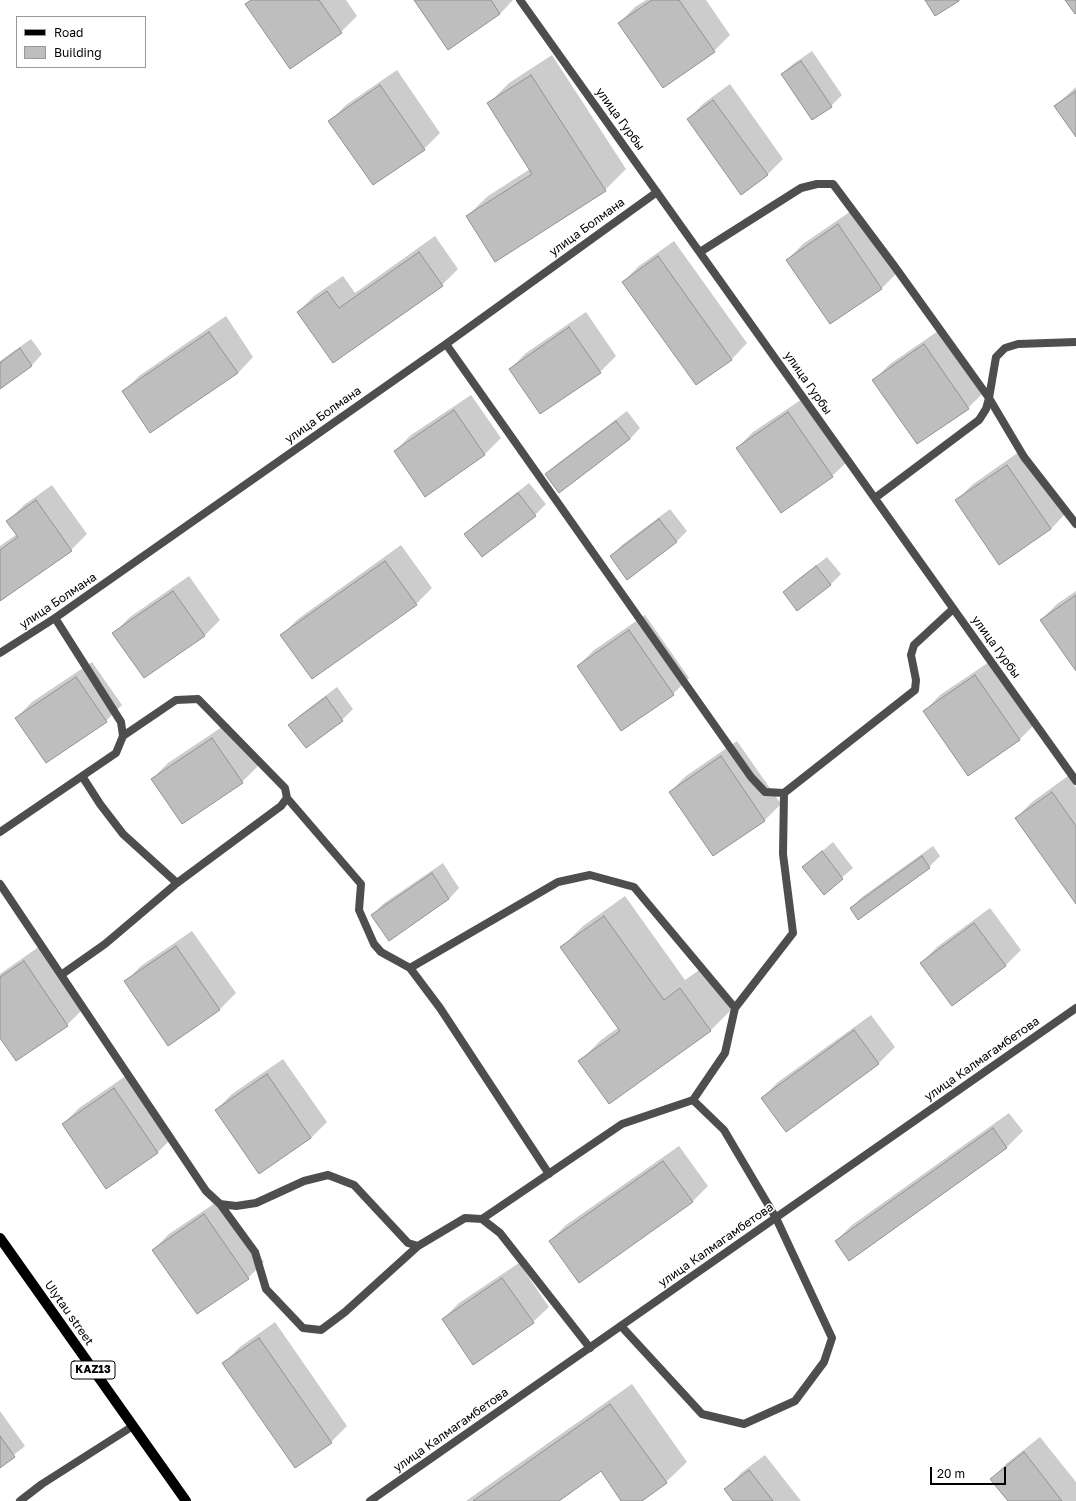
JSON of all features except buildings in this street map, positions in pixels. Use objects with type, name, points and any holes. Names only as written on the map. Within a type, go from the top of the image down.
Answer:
[{"type":"main road","name":"Ulytau street","points":[[0,1238],[186,1501]]},
{"type":"street","name":"улица Гурбы","points":[[520,0],[1076,781]]},
{"type":"street","points":[[700,252],[801,188],[817,184],[833,184],[896,267],[989,398],[1024,457],[1076,524]]},
{"type":"street","name":"улица Болмана","points":[[0,653],[55,618],[446,344],[657,192]]},
{"type":"street","points":[[875,498],[979,420],[986,410],[996,357],[1005,348],[1018,344],[1076,342]]},
{"type":"street","points":[[446,344],[751,777],[765,792],[784,793],[915,690],[916,680],[911,655],[914,645],[953,609]]},
{"type":"street","points":[[0,832],[116,752],[123,736],[121,722],[55,618]]},
{"type":"street","points":[[123,736],[176,700],[198,699],[285,788],[287,798],[361,884],[359,910],[374,944],[381,952],[410,968],[440,1008],[549,1174]]},
{"type":"street","points":[[82,776],[100,804],[123,834],[177,883]]},
{"type":"street","points":[[482,1219],[622,1124],[693,1100],[725,1053],[735,1008],[793,933],[783,854],[784,793]]},
{"type":"street","points":[[61,975],[105,944],[177,883],[281,806],[287,798]]},
{"type":"street","points":[[410,968],[558,882],[590,875],[634,887],[735,1008]]},
{"type":"street","points":[[0,884],[206,1191],[220,1204],[255,1252],[266,1289],[303,1328],[321,1330],[345,1312],[418,1246],[465,1218],[482,1219],[500,1233],[590,1348]]},
{"type":"street","name":"улица Калмагамбетова","points":[[370,1501],[1076,1008]]},
{"type":"street","points":[[621,1326],[702,1414],[744,1424],[795,1401],[824,1362],[832,1338],[776,1218],[724,1130],[693,1100]]},
{"type":"street","points":[[220,1204],[236,1206],[256,1203],[304,1181],[328,1175],[354,1185],[408,1243],[418,1246]]},
{"type":"street","points":[[20,1501],[42,1484],[133,1426]]}]
